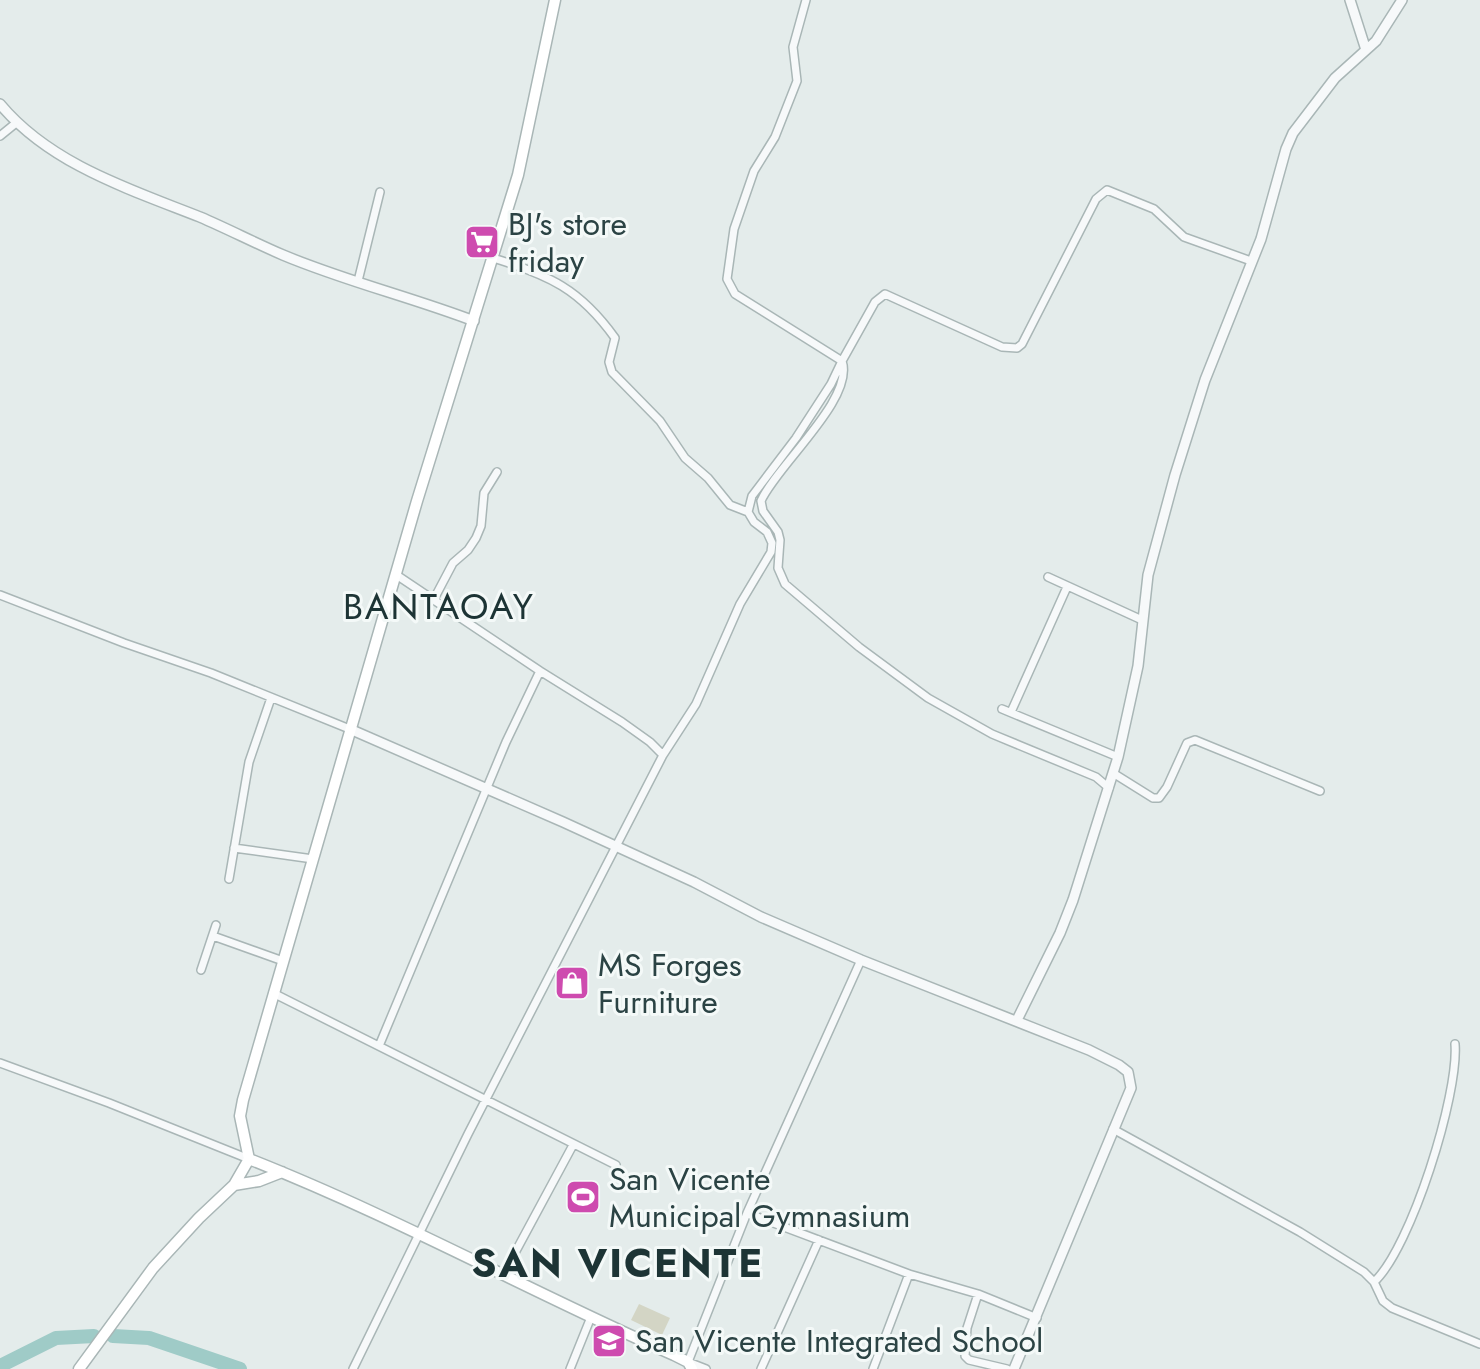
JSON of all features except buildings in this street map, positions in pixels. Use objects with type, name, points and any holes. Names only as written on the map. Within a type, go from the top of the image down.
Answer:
[{"type":"main road","points":[[79,1369],[153,1268],[234,1185],[249,1159],[243,1138],[241,1111],[395,574],[518,175],[555,0]]},
{"type":"main road","points":[[249,1159],[371,1210],[690,1366]]},
{"type":"main road","points":[[234,1185],[259,1181],[282,1172]]},
{"type":"street","points":[[806,0],[793,47],[797,81],[782,121],[754,171],[741,206],[734,229],[727,279],[735,294],[842,361],[845,370],[844,382],[831,403],[761,501],[763,511],[778,532],[778,568],[785,584],[859,647],[928,698],[992,734],[1096,777],[1109,788]]},
{"type":"street","points":[[1350,0],[1366,50]]},
{"type":"street","points":[[1017,1020],[1069,911],[1109,788],[1138,666],[1148,575],[1175,475],[1205,380],[1261,239],[1279,167],[1293,133],[1335,78],[1376,41],[1402,0]]},
{"type":"street","points":[[0,104],[36,140],[119,185],[284,255],[474,321]]},
{"type":"street","points":[[0,136],[16,123]]},
{"type":"street","points":[[748,512],[752,496],[796,438],[831,384],[875,302],[885,294],[1002,347],[1017,348],[1035,320],[1096,199],[1107,190],[1154,209],[1184,237],[1251,261]]},
{"type":"street","points":[[358,281],[380,192]]},
{"type":"street","points":[[353,1369],[417,1234],[615,847],[663,755],[696,704],[740,604],[771,552],[772,543],[767,532],[754,522],[748,512],[730,505],[708,478],[685,458],[668,430],[612,372],[609,362],[615,338],[574,292],[527,269],[493,258]]},
{"type":"street","points":[[434,599],[453,563],[476,538],[481,526],[484,493],[497,472]]},
{"type":"street","points":[[395,574],[622,722],[663,755]]},
{"type":"street","points":[[1048,577],[1142,620]]},
{"type":"street","points":[[1067,587],[1006,711],[1118,757]]},
{"type":"street","points":[[0,595],[211,673],[352,730],[694,882],[761,917],[861,960],[1017,1020],[1119,1065],[1128,1072],[1131,1088],[1014,1369]]},
{"type":"street","points":[[379,1046],[540,671]]},
{"type":"street","points":[[229,879],[249,762],[271,698]]},
{"type":"street","points":[[1113,773],[1153,798],[1159,798],[1187,743],[1195,740],[1320,791]]},
{"type":"street","points":[[234,848],[313,859]]},
{"type":"street","points":[[201,970],[216,925]]},
{"type":"street","points":[[213,936],[283,961]]},
{"type":"street","points":[[706,1369],[690,1366],[747,1213],[861,960]]},
{"type":"street","points":[[273,993],[616,1165]]},
{"type":"street","points":[[1374,1282],[1395,1256],[1431,1163],[1444,1123],[1456,1062],[1455,1044]]},
{"type":"street","points":[[0,1063],[249,1159]]},
{"type":"street","points":[[1113,1129],[1300,1232],[1364,1272],[1392,1308],[1480,1344]]},
{"type":"street","points":[[503,1275],[573,1145]]},
{"type":"street","points":[[747,1213],[909,1274],[978,1294],[1037,1318]]},
{"type":"street","points":[[761,1369],[819,1240]]},
{"type":"street","points":[[873,1369],[909,1274]]},
{"type":"street","points":[[978,1294],[969,1321],[965,1356],[969,1360],[1007,1369]]},
{"type":"street","points":[[570,1369],[591,1317]]},
{"type":"green space","points":[[639,1304],[670,1318],[662,1335],[631,1320]]},
{"type":"waterway","points":[[0,1366],[56,1338],[94,1336]]},
{"type":"waterway","points":[[113,1336],[149,1338],[240,1369]]},
{"type":"place","name":"BJ's store friday","points":[[482,242]]},
{"type":"place","name":"MS Forges Furniture","points":[[572,983]]},
{"type":"place","name":"San Vicente Municipal Gymnasium","points":[[583,1197]]},
{"type":"place","name":"San Vicente Integrated School","points":[[609,1341]]},
{"type":"district","name":"BANTAOAY","points":[[439,606]]},
{"type":"district","name":"SAN VICENTE","points":[[618,1263]]}]
